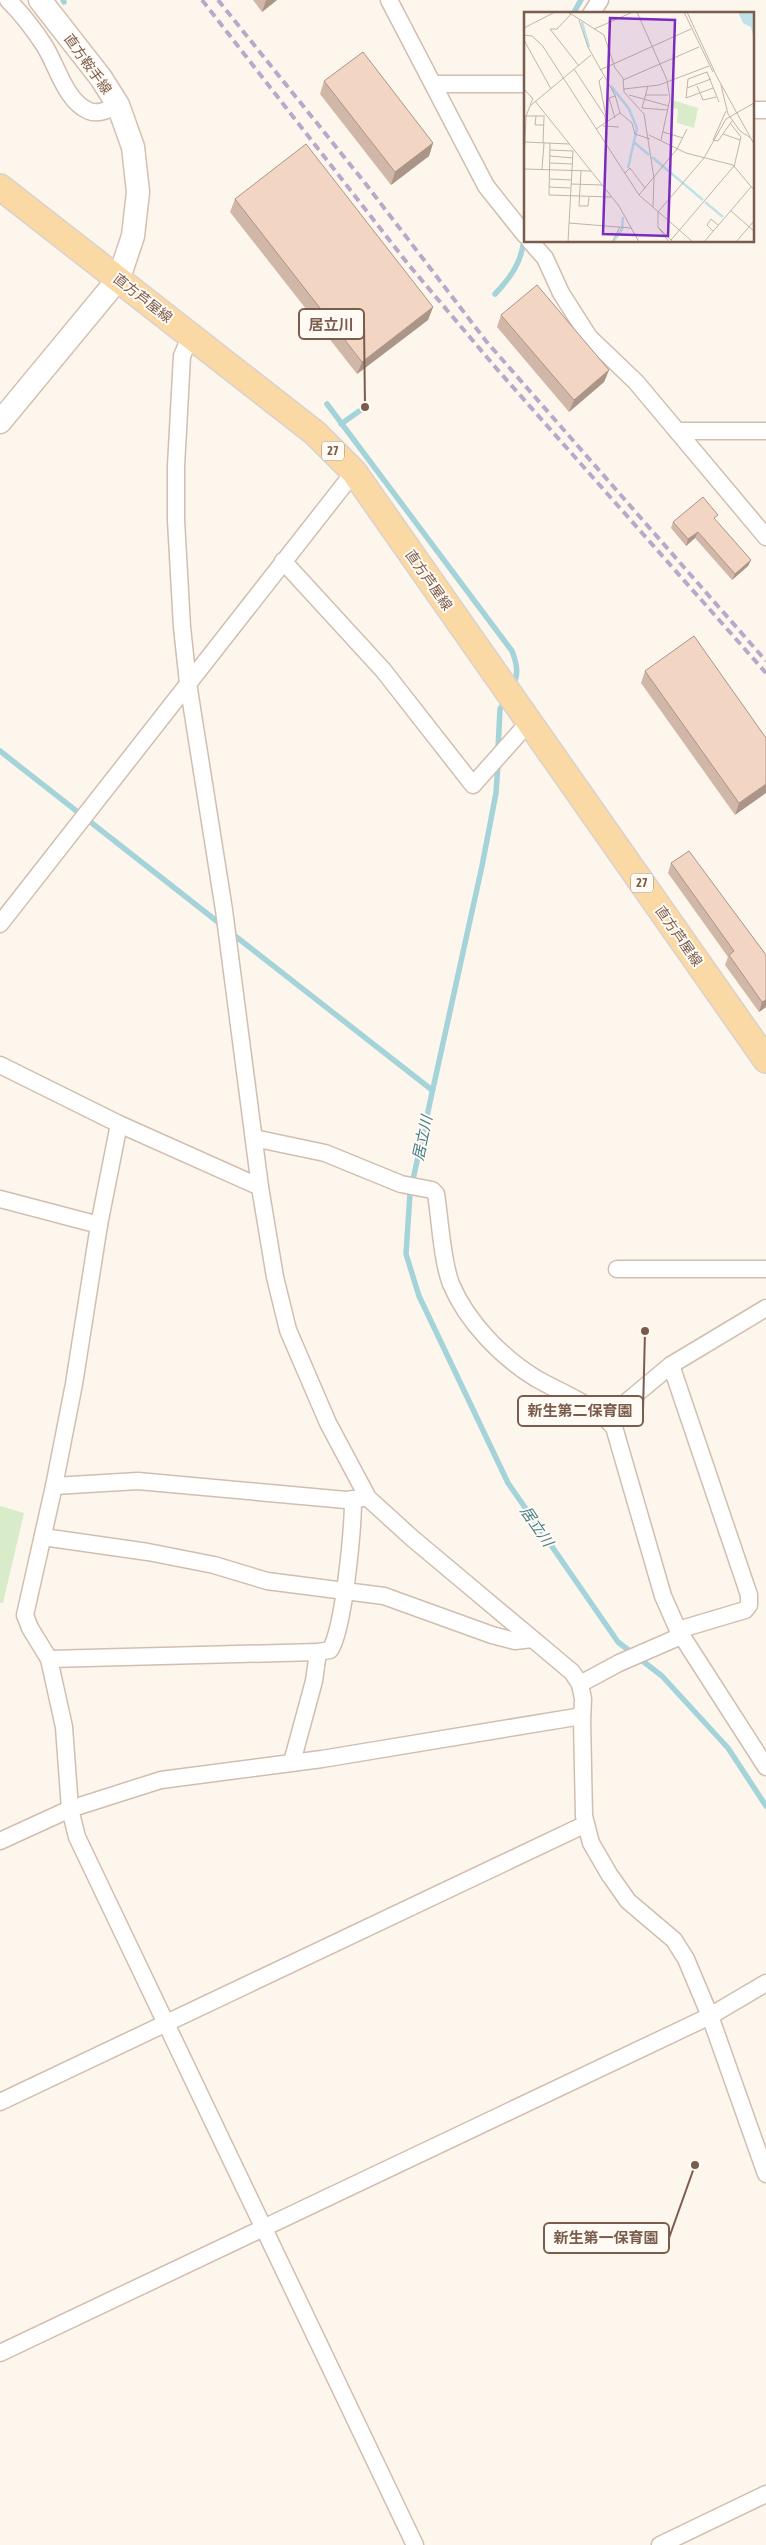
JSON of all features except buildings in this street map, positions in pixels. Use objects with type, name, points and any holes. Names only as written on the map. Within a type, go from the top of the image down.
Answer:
[{"type":"main road","name":"直方鞍手線","points":[[0,422],[119,278],[134,236],[138,192],[133,147],[118,105],[101,78],[40,0]]},
{"type":"main road","name":"直方芦屋線","points":[[0,187],[315,432],[354,472],[495,673],[522,721],[766,1060]]},
{"type":"street","points":[[8,0],[24,16],[40,39],[69,92],[81,106],[90,112],[100,112],[118,105]]},
{"type":"street","points":[[389,0],[486,186],[524,234]]},
{"type":"street","points":[[592,12],[600,0]]},
{"type":"street","points":[[433,84],[524,84]]},
{"type":"street","points":[[531,242],[545,258],[561,293],[590,337],[636,382],[766,537]]},
{"type":"street","points":[[191,335],[182,356],[176,466],[176,520],[188,683],[225,920],[260,1187],[275,1277],[288,1330],[361,1499],[412,1538],[572,1672],[580,1684],[584,1699],[582,1716],[584,1816],[596,1851],[628,1901],[674,1940],[686,1959],[710,2016],[766,2174]]},
{"type":"street","points":[[677,431],[766,431]]},
{"type":"street","points":[[0,924],[354,472]]},
{"type":"street","points":[[283,561],[383,670],[473,785],[522,721]]},
{"type":"street","points":[[0,1065],[119,1124],[260,1187]]},
{"type":"street","points":[[119,1124],[99,1225],[74,1384],[26,1615],[30,1628],[49,1659],[64,1727],[70,1809],[77,1838],[415,2545]]},
{"type":"street","points":[[254,1138],[325,1153],[401,1184],[432,1190],[436,1194],[451,1283],[470,1318],[504,1354],[536,1378],[603,1415],[614,1427]]},
{"type":"street","points":[[0,1199],[99,1225]]},
{"type":"street","points":[[617,1269],[766,1269]]},
{"type":"street","points":[[766,1308],[671,1365],[617,1410],[614,1427],[663,1596],[680,1633],[766,1767]]},
{"type":"street","points":[[580,1684],[680,1633],[745,1610],[749,1605],[749,1596],[671,1365]]},
{"type":"street","points":[[54,1486],[138,1481],[361,1499]]},
{"type":"street","points":[[49,1659],[318,1652],[330,1650],[335,1642],[361,1499]]},
{"type":"street","points":[[43,1537],[148,1552],[214,1565],[267,1581],[325,1590],[344,1590],[391,1598],[492,1635],[515,1641],[532,1640]]},
{"type":"street","points":[[292,1762],[314,1681],[318,1652]]},
{"type":"street","points":[[0,1841],[70,1809],[161,1780],[292,1762],[582,1716]]},
{"type":"street","points":[[0,2102],[586,1824]]},
{"type":"street","points":[[0,2353],[710,2016],[766,1983]]},
{"type":"street","points":[[660,2545],[766,2494]]},
{"type":"green space","points":[[0,1506],[24,1513],[3,1603],[0,1603]]},
{"type":"waterway","points":[[574,12],[581,0]]},
{"type":"waterway","points":[[495,294],[514,269],[523,248],[524,240]]},
{"type":"waterway","name":"居立川","points":[[327,404],[512,651],[517,668],[513,686]]},
{"type":"waterway","name":"居立川","points":[[341,424],[365,407]]},
{"type":"waterway","name":"居立川","points":[[498,750],[500,709],[505,701]]},
{"type":"waterway","points":[[0,751],[223,926]]},
{"type":"waterway","name":"居立川","points":[[498,764],[496,793],[482,866],[410,1193],[406,1254],[419,1296],[508,1483],[618,1642],[662,1676],[728,1748],[766,1806]]},
{"type":"waterway","points":[[230,932],[432,1090]]},
{"type":"railway","points":[[202,0],[408,264],[496,368],[766,673]]},
{"type":"railway","points":[[218,0],[365,183],[486,341],[766,661]]},
{"type":"place","name":"居立川","points":[[365,407]]},
{"type":"place","name":"新生第二保育園","points":[[645,1331]]},
{"type":"place","name":"新生第一保育園","points":[[695,2165]]}]
